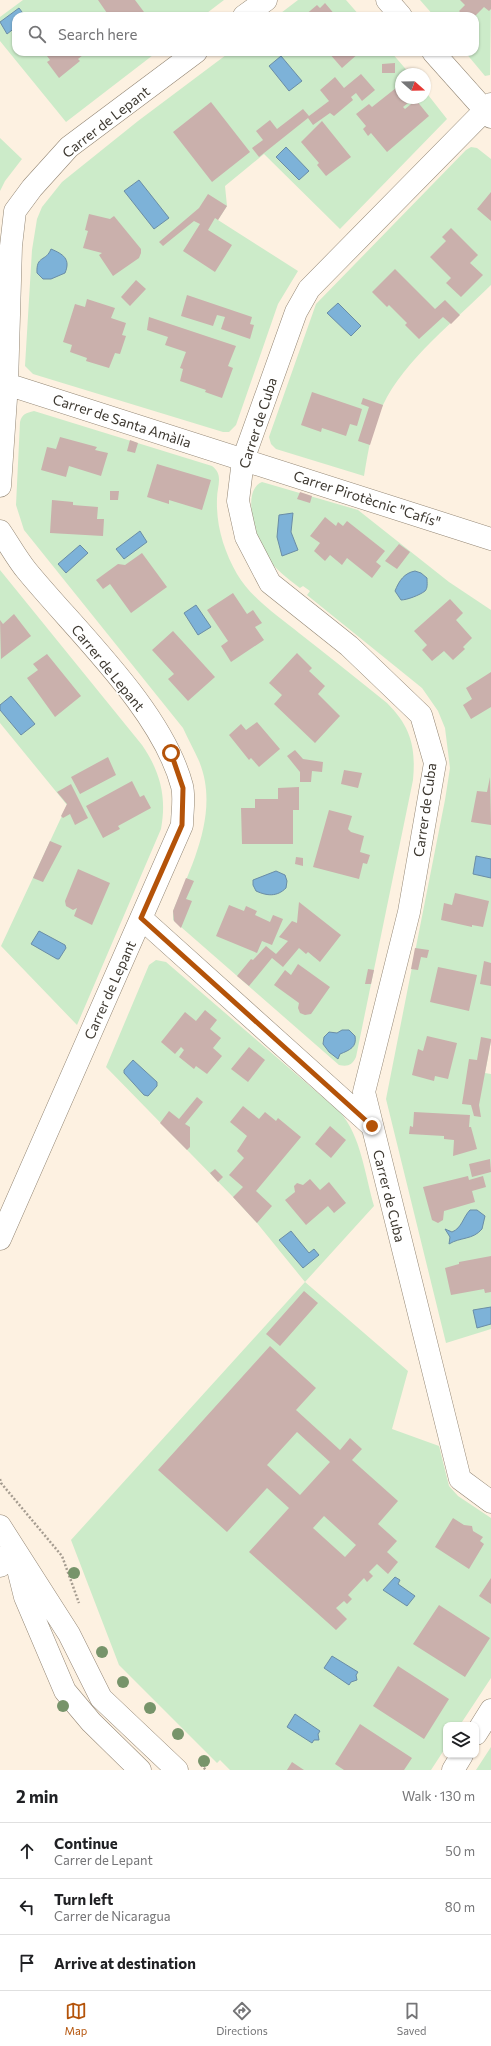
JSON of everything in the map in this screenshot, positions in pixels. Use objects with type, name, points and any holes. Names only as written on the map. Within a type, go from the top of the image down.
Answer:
[{"type":"street","points":[[250,12],[266,0]]},
{"type":"street","points":[[387,0],[398,12]]},
{"type":"street","name":"Carrer de Lepant","points":[[0,486],[3,383],[11,246],[15,211],[32,188],[69,147],[191,56]]},
{"type":"street","points":[[437,56],[489,111]]},
{"type":"street","name":"Carrer de Cuba","points":[[489,111],[309,289],[296,312],[244,460],[238,501],[246,537],[270,583],[349,646],[421,715],[435,763],[409,912],[364,1092],[460,1480],[491,1502]]},
{"type":"street","name":"Carrer de Santa Amàlia","points":[[3,383],[244,460]]},
{"type":"street","name":"Carrer Pirotècnic \"Cafís\"","points":[[244,460],[491,538]]},
{"type":"street","name":"Carrer de Lepant","points":[[0,531],[26,570],[119,677],[171,753],[183,788],[182,825],[0,1238]]},
{"type":"street","points":[[141,918],[372,1126]]},
{"type":"street","points":[[0,1526],[69,1634],[101,1698],[177,1770]]},
{"type":"street","points":[[0,1566],[13,1548]]},
{"type":"street","points":[[13,1548],[25,1597],[65,1691],[91,1722],[140,1770]]},
{"type":"street","points":[[479,1729],[491,1710]]},
{"type":"street","points":[[453,1770],[460,1758]]},
{"type":"path","points":[[0,1479],[1,1483],[62,1556],[81,1607]]},
{"type":"path","points":[[200,1765],[206,1770]]},
{"type":"green space","points":[[23,0],[224,0],[208,12],[12,12],[12,56],[0,41],[0,17]]},
{"type":"green space","points":[[298,0],[346,0],[356,12],[282,12]]},
{"type":"green space","points":[[420,0],[491,0],[490,75],[485,76],[468,56],[479,56],[479,12],[430,12]]},
{"type":"green space","points":[[12,56],[152,56],[66,122]]},
{"type":"green space","points":[[225,56],[394,56],[405,68],[395,68],[395,104],[431,104],[431,99],[447,119],[340,229],[264,154],[225,186],[227,206],[218,220],[298,271],[278,304],[236,425],[229,432],[223,432],[33,374],[25,366],[32,250],[37,219],[42,207],[62,182],[138,121]]},
{"type":"green space","points":[[0,138],[22,159],[5,181],[0,191]]},
{"type":"green space","points":[[471,147],[477,148],[491,159],[491,285],[417,356],[392,388],[376,422],[364,476],[276,449],[271,444],[269,437],[316,304],[466,150]]},
{"type":"green space","points":[[34,411],[212,466],[216,469],[219,477],[217,509],[219,529],[232,565],[249,591],[274,613],[387,703],[407,729],[414,757],[413,780],[356,1057],[349,1065],[339,1065],[173,920],[173,911],[195,857],[201,838],[205,819],[205,780],[199,761],[183,728],[24,530],[16,505],[20,422],[25,414]]},
{"type":"green space","points":[[262,482],[358,510],[449,582],[491,610],[491,1041],[485,1073],[491,1074],[491,1329],[446,1343],[386,1099],[445,800],[450,768],[445,728],[438,711],[422,688],[307,595],[310,591],[303,586],[300,588],[291,581],[266,556],[258,539],[252,517],[251,505],[255,487]]},
{"type":"green space","points":[[0,570],[142,745],[158,775],[162,795],[163,817],[161,829],[77,1025],[1,946],[67,805],[0,723]]},
{"type":"green space","points":[[156,960],[166,962],[340,1112],[353,1132],[362,1156],[374,1206],[305,1282],[257,1223],[233,1197],[106,1067],[149,965]]},
{"type":"green space","points":[[305,1282],[408,1371],[392,1429],[439,1446],[449,1486],[458,1496],[491,1518],[491,1678],[462,1722],[443,1722],[443,1752],[431,1770],[230,1770],[220,1760],[217,1763],[119,1665],[71,1540]]},
{"type":"green space","points":[[491,1747],[491,1770],[476,1770]]},
{"type":"water","points":[[19,8],[22,12],[14,12]]},
{"type":"water","points":[[12,13],[12,30],[7,34],[0,22]]},
{"type":"water","points":[[281,56],[302,81],[289,91],[269,66]]},
{"type":"water","points":[[286,147],[309,171],[299,180],[276,157]]},
{"type":"water","points":[[139,180],[169,218],[154,229],[124,191]]},
{"type":"water","points":[[51,249],[65,258],[67,268],[65,273],[51,279],[43,279],[37,273],[38,263],[47,256]]},
{"type":"water","points":[[338,303],[361,326],[351,336],[327,313]]},
{"type":"water","points":[[293,513],[291,532],[298,550],[282,556],[277,537],[279,515]]},
{"type":"water","points":[[140,531],[147,542],[124,559],[116,549]]},
{"type":"water","points":[[80,545],[88,553],[66,573],[58,564]]},
{"type":"water","points":[[415,571],[421,573],[427,578],[426,590],[417,596],[401,600],[395,591],[400,581],[405,576]]},
{"type":"water","points":[[196,605],[211,627],[198,635],[184,613]]},
{"type":"water","points":[[11,696],[35,724],[21,735],[0,710],[0,705]]},
{"type":"water","points":[[476,856],[491,859],[491,878],[473,874]]},
{"type":"water","points":[[276,871],[285,875],[287,881],[286,888],[283,891],[272,895],[256,891],[253,885],[253,880]]},
{"type":"water","points":[[39,931],[65,945],[66,948],[59,959],[31,944]]},
{"type":"water","points":[[342,1030],[349,1030],[355,1036],[355,1043],[352,1048],[340,1054],[338,1059],[329,1052],[323,1044],[324,1037],[329,1032],[337,1033]]},
{"type":"water","points":[[133,1060],[157,1082],[157,1086],[148,1096],[144,1095],[124,1073],[124,1070]]},
{"type":"water","points":[[470,1210],[477,1210],[485,1216],[482,1229],[471,1237],[449,1244],[450,1237],[445,1229],[452,1232],[458,1228]]},
{"type":"water","points":[[291,1231],[309,1253],[314,1249],[319,1255],[303,1268],[279,1240]]},
{"type":"water","points":[[491,1307],[491,1324],[477,1328],[473,1310]]},
{"type":"water","points":[[395,1577],[400,1580],[398,1584],[415,1596],[407,1606],[383,1590]]},
{"type":"water","points":[[332,1656],[358,1672],[356,1675],[357,1680],[351,1682],[349,1685],[324,1668]]},
{"type":"water","points":[[295,1714],[320,1731],[318,1734],[319,1740],[314,1740],[312,1743],[287,1727]]},
{"type":"building","points":[[98,0],[135,0],[144,12],[106,12]]},
{"type":"building","points":[[460,0],[491,0],[491,9],[489,11],[484,7],[479,12],[460,12],[459,11],[465,5]]},
{"type":"building","points":[[325,3],[333,12],[309,12],[317,5],[320,8]]},
{"type":"building","points":[[47,56],[82,56],[78,59],[80,61],[59,78],[47,62],[50,60]]},
{"type":"building","points":[[332,56],[356,56],[342,68]]},
{"type":"building","points":[[395,63],[395,73],[382,73],[382,64]]},
{"type":"building","points":[[361,74],[375,90],[362,101],[356,93],[351,97],[353,100],[334,116],[330,113],[313,125],[308,118],[259,157],[252,148],[263,140],[256,131],[270,120],[277,129],[303,109],[309,116],[329,101],[320,90],[335,77],[344,88]]},
{"type":"building","points":[[395,89],[395,104],[407,104],[403,107],[405,109],[411,104],[419,104],[429,116],[387,152],[371,133],[368,136],[363,129],[366,126],[356,114],[369,104],[372,107]]},
{"type":"building","points":[[211,102],[250,152],[212,182],[173,132]]},
{"type":"building","points":[[322,121],[351,157],[326,176],[317,165],[319,163],[301,142]]},
{"type":"building","points":[[491,192],[491,221],[477,209]]},
{"type":"building","points":[[208,194],[227,206],[218,220],[215,218],[208,230],[232,245],[215,272],[183,251],[200,224],[194,221],[163,246],[159,242],[199,208]]},
{"type":"building","points":[[89,214],[110,219],[114,216],[141,249],[139,258],[113,276],[99,255],[102,253],[83,248],[88,231],[85,230]]},
{"type":"building","points":[[451,228],[478,255],[470,263],[483,275],[461,297],[446,283],[451,278],[430,257],[446,241],[442,237]]},
{"type":"building","points":[[395,269],[435,309],[445,300],[460,315],[451,324],[443,317],[419,339],[405,325],[407,323],[389,305],[387,307],[372,292]]},
{"type":"building","points":[[136,280],[146,289],[130,306],[121,297]]},
{"type":"building","points":[[187,295],[252,317],[250,324],[254,325],[250,339],[221,329],[225,317],[217,315],[213,326],[181,316]]},
{"type":"building","points":[[87,299],[115,308],[111,318],[126,323],[122,335],[126,336],[120,354],[115,353],[109,368],[86,361],[87,358],[70,352],[72,345],[63,342],[75,304],[85,307]]},
{"type":"building","points":[[149,317],[236,346],[228,366],[233,368],[222,398],[205,392],[206,390],[180,381],[183,369],[180,368],[186,352],[165,345],[168,337],[147,330]]},
{"type":"building","points":[[312,392],[362,409],[357,426],[350,424],[346,436],[322,428],[321,432],[301,425]]},
{"type":"building","points":[[363,398],[383,405],[370,445],[358,441],[369,407],[361,404]]},
{"type":"building","points":[[60,437],[97,447],[95,450],[108,453],[101,476],[69,466],[66,477],[41,470],[47,447],[56,449]]},
{"type":"building","points":[[130,440],[138,443],[135,453],[127,451]]},
{"type":"building","points":[[157,464],[211,480],[202,510],[169,500],[169,504],[147,497]]},
{"type":"building","points":[[110,491],[119,491],[118,500],[110,500]]},
{"type":"building","points":[[300,492],[312,496],[310,503],[297,499]]},
{"type":"building","points":[[52,500],[73,502],[73,505],[98,507],[97,519],[104,519],[103,536],[50,533]]},
{"type":"building","points":[[325,517],[336,526],[338,522],[343,526],[347,521],[385,551],[376,562],[381,566],[372,578],[347,558],[342,565],[330,555],[325,561],[314,551],[320,543],[310,536]]},
{"type":"building","points":[[399,544],[410,552],[397,569],[385,561]]},
{"type":"building","points":[[142,553],[167,587],[131,613],[110,584],[103,589],[96,580],[118,564],[125,565]]},
{"type":"building","points":[[233,593],[247,614],[253,610],[262,623],[255,627],[264,640],[231,662],[221,646],[228,641],[207,610]]},
{"type":"building","points":[[450,599],[463,613],[456,620],[472,638],[463,647],[465,649],[453,660],[444,651],[432,661],[422,650],[427,645],[414,631]]},
{"type":"building","points":[[14,614],[31,636],[1,659],[0,620],[3,624]]},
{"type":"building","points":[[173,631],[215,677],[188,701],[168,679],[174,674],[152,650]]},
{"type":"building","points":[[297,653],[312,668],[309,671],[325,686],[318,694],[340,716],[315,743],[274,704],[282,695],[269,683]]},
{"type":"building","points":[[47,654],[81,696],[55,717],[27,678],[38,670],[33,664]]},
{"type":"building","points":[[491,672],[491,707],[471,719],[463,705],[472,699],[466,688]]},
{"type":"building","points":[[257,722],[280,749],[259,767],[251,758],[249,760],[229,735],[241,724],[246,730]]},
{"type":"building","points":[[295,750],[303,759],[323,762],[322,772],[312,771],[311,782],[300,782],[300,772],[287,756]]},
{"type":"building","points":[[108,757],[116,775],[80,794],[71,777]]},
{"type":"building","points":[[344,770],[362,773],[358,788],[341,784]]},
{"type":"building","points":[[490,777],[491,825],[471,822],[477,791],[487,792]]},
{"type":"building","points":[[132,781],[140,797],[144,795],[151,808],[118,826],[120,829],[103,838],[86,806]]},
{"type":"building","points":[[71,784],[88,818],[75,825],[70,814],[63,818],[61,816],[67,804],[57,792]]},
{"type":"building","points":[[299,787],[299,810],[293,810],[293,844],[242,844],[241,808],[255,808],[255,799],[278,799],[278,788]]},
{"type":"building","points":[[329,810],[352,816],[348,829],[351,832],[364,836],[360,852],[370,855],[367,864],[363,863],[359,879],[313,867]]},
{"type":"building","points":[[50,841],[62,846],[43,882],[33,878]]},
{"type":"building","points":[[296,857],[303,858],[303,866],[295,864]]},
{"type":"building","points":[[78,869],[110,883],[92,925],[74,916],[77,908],[73,910],[66,906],[65,901]]},
{"type":"building","points":[[186,878],[194,881],[186,899],[192,901],[181,928],[174,921],[173,911]]},
{"type":"building","points":[[455,893],[489,901],[483,927],[472,925],[472,927],[441,920],[444,903],[452,905]]},
{"type":"building","points":[[299,902],[341,935],[320,962],[308,952],[306,954],[299,948],[283,967],[272,958],[249,986],[237,976],[251,959],[253,960],[266,946],[276,954],[288,941],[279,937],[292,921],[297,923]]},
{"type":"building","points":[[229,905],[244,911],[246,906],[257,911],[255,915],[270,922],[273,915],[283,919],[272,945],[262,941],[257,953],[216,936]]},
{"type":"building","points":[[415,948],[429,950],[427,958],[421,957],[418,970],[411,969]]},
{"type":"building","points":[[484,961],[491,963],[491,986],[480,984]]},
{"type":"building","points":[[298,964],[330,987],[311,1014],[305,1015],[300,1013],[298,1008],[299,1003],[274,985],[285,970],[291,975]]},
{"type":"building","points":[[438,967],[477,975],[469,1011],[430,1002]]},
{"type":"building","points":[[368,969],[374,970],[371,984],[365,984]]},
{"type":"building","points":[[205,1010],[217,1020],[210,1029],[221,1038],[213,1048],[222,1056],[207,1074],[196,1066],[194,1069],[179,1057],[184,1050],[181,1047],[175,1054],[161,1042],[185,1012],[196,1021]]},
{"type":"building","points":[[427,1036],[457,1043],[448,1079],[435,1076],[434,1081],[412,1075],[418,1049],[423,1051]]},
{"type":"building","points":[[481,1037],[491,1039],[491,1041],[479,1105],[481,1117],[474,1116],[471,1105],[462,1104],[469,1059],[477,1060]]},
{"type":"building","points":[[249,1047],[265,1060],[248,1082],[231,1069]]},
{"type":"building","points":[[197,1097],[203,1102],[185,1124],[190,1127],[190,1147],[187,1150],[160,1123],[169,1111],[179,1119]]},
{"type":"building","points":[[243,1106],[259,1119],[265,1112],[276,1121],[278,1118],[301,1137],[256,1191],[272,1206],[257,1223],[233,1197],[243,1187],[229,1175],[244,1158],[237,1151],[247,1136],[230,1122]]},
{"type":"building","points":[[414,1112],[470,1115],[469,1127],[471,1127],[477,1149],[453,1156],[454,1140],[444,1139],[444,1136],[409,1134],[410,1126],[413,1127]]},
{"type":"building","points":[[330,1126],[346,1140],[331,1158],[315,1144]]},
{"type":"building","points":[[490,1159],[491,1172],[472,1177],[469,1164]]},
{"type":"building","points":[[215,1169],[223,1177],[218,1182],[210,1173]]},
{"type":"building","points":[[468,1176],[469,1180],[483,1176],[486,1187],[472,1191],[475,1202],[444,1211],[443,1220],[438,1223],[432,1220],[423,1187]]},
{"type":"building","points":[[310,1179],[320,1190],[329,1182],[346,1203],[334,1213],[328,1206],[306,1225],[285,1200],[295,1192],[294,1186],[297,1183],[303,1185]]},
{"type":"building","points":[[491,1256],[491,1292],[485,1293],[484,1289],[451,1295],[445,1268],[459,1264],[459,1262]]},
{"type":"building","points":[[304,1291],[318,1303],[280,1346],[266,1334]]},
{"type":"building","points":[[270,1346],[316,1388],[296,1410],[340,1450],[350,1438],[362,1449],[352,1460],[398,1501],[378,1524],[397,1541],[387,1552],[398,1562],[388,1574],[377,1564],[369,1572],[373,1576],[367,1582],[364,1578],[348,1595],[352,1599],[347,1604],[344,1601],[336,1608],[347,1619],[336,1630],[249,1552],[289,1508],[267,1488],[227,1532],[158,1470]],"holes":[[[297,1432],[330,1462],[300,1495],[267,1465]],[[324,1516],[356,1545],[345,1557],[313,1528]]]},
{"type":"building","points":[[453,1518],[464,1525],[472,1526],[473,1531],[483,1537],[480,1541],[484,1544],[469,1569],[435,1547]]},
{"type":"building","points":[[491,1578],[491,1604],[479,1596]]},
{"type":"building","points":[[439,1605],[490,1638],[465,1677],[413,1644]]},
{"type":"building","points":[[398,1666],[449,1699],[424,1739],[373,1706]]},
{"type":"building","points":[[360,1724],[412,1758],[404,1770],[344,1770],[335,1764]]},
{"type":"building","points":[[292,1762],[304,1770],[287,1770]]},
{"type":"route","points":[[171,753],[183,788],[182,825],[141,918],[372,1126]]}]
